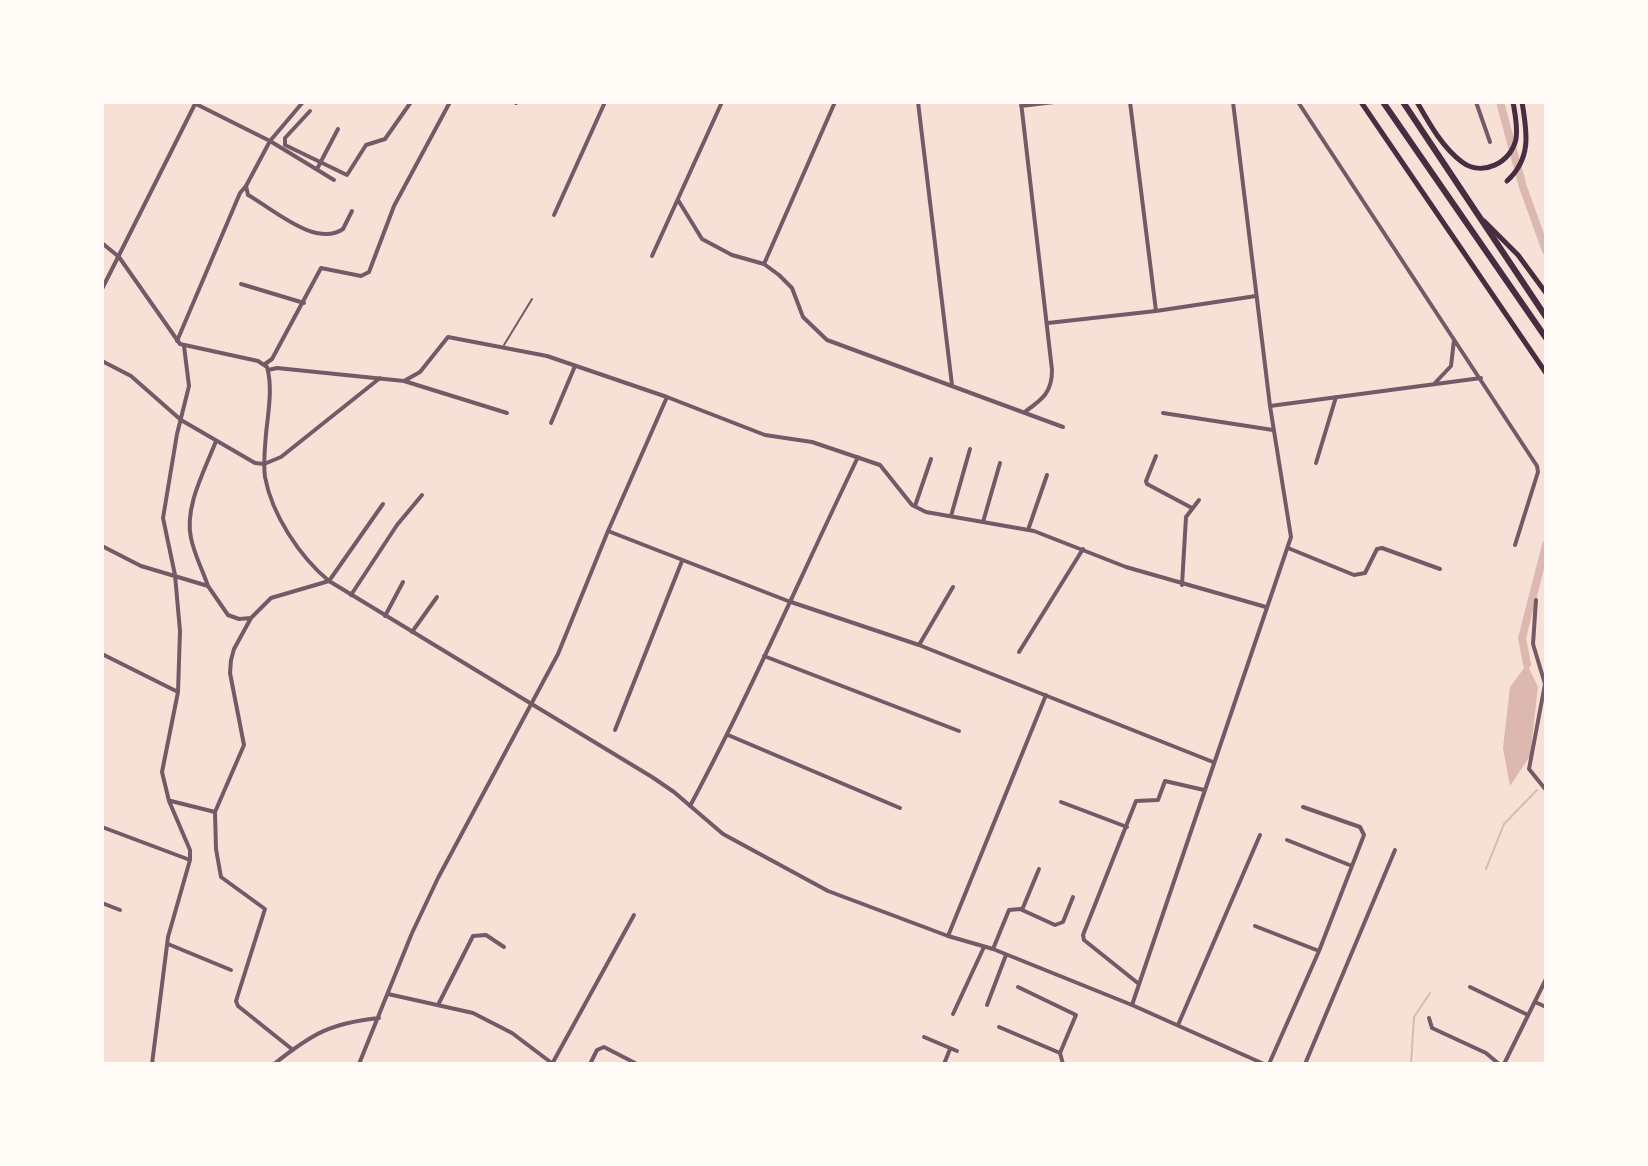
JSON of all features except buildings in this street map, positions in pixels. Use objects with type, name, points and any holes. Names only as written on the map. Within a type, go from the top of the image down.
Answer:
[{"type":"highway","points":[[1383,102],[1546,338]]},
{"type":"highway","points":[[1403,102],[1546,317]]},
{"type":"main road","points":[[1361,102],[1546,373]]},
{"type":"main road","points":[[1417,102],[1433,129],[1454,154],[1466,165],[1485,168],[1506,157],[1514,146],[1516,121],[1513,102]]},
{"type":"main road","points":[[1507,181],[1521,164],[1528,141],[1522,102]]},
{"type":"main road","points":[[1478,215],[1518,255],[1546,293]]},
{"type":"street","points":[[177,341],[240,193],[270,141],[303,102]]},
{"type":"street","points":[[310,111],[284,142],[347,175],[366,145],[385,139],[411,102]]},
{"type":"street","points":[[450,102],[394,206],[369,272],[361,276],[321,268],[267,367],[264,464],[267,485],[281,520],[298,547],[329,581],[652,777],[723,834],[828,891],[948,936],[993,949],[1266,1064],[1319,951],[1364,835],[1363,831],[1303,807]]},
{"type":"street","points":[[554,215],[605,102]]},
{"type":"street","points":[[652,256],[722,102]]},
{"type":"street","points":[[764,264],[835,102]]},
{"type":"street","points":[[918,102],[952,385]]},
{"type":"street","points":[[1026,411],[1045,397],[1050,388],[1052,370],[1021,104],[1054,102]]},
{"type":"street","points":[[1130,102],[1156,311]]},
{"type":"street","points":[[1132,1005],[1288,548],[1291,528],[1273,430],[1233,102]]},
{"type":"street","points":[[1298,102],[1538,469],[1515,545]]},
{"type":"street","points":[[1476,102],[1490,142]]},
{"type":"street","points":[[102,289],[196,103],[270,141],[334,180]]},
{"type":"street","points":[[317,169],[338,129]]},
{"type":"street","points":[[246,186],[248,195],[311,233],[325,236],[343,229],[352,211]]},
{"type":"street","points":[[678,200],[702,239],[732,255],[764,264],[792,288],[803,317],[827,340],[1063,427]]},
{"type":"street","points":[[102,243],[119,257],[177,341],[184,346],[245,357],[267,367],[404,381],[507,413]]},
{"type":"street","points":[[241,284],[304,303]]},
{"type":"street","points":[[1048,323],[1256,296]]},
{"type":"street","points":[[404,381],[420,372],[448,337],[547,356],[765,435],[812,442],[880,465],[915,506],[926,512],[1028,530],[1126,567],[1266,607]]},
{"type":"street","points":[[1433,385],[1451,366],[1454,338]]},
{"type":"street","points":[[152,1064],[168,944],[190,860],[190,850],[169,801],[162,772],[178,692],[180,631],[175,575],[163,518],[189,386],[184,346]]},
{"type":"street","points":[[102,361],[131,376],[181,420],[255,463],[264,464],[281,457],[380,378]]},
{"type":"street","points":[[551,423],[575,366]]},
{"type":"street","points":[[1270,406],[1481,378]]},
{"type":"street","points":[[359,1064],[438,878],[558,654],[667,397]]},
{"type":"street","points":[[1316,463],[1336,397]]},
{"type":"street","points":[[1163,413],[1273,430]]},
{"type":"street","points":[[216,441],[191,512],[191,541],[208,586],[228,615],[239,619],[251,618]]},
{"type":"street","points":[[951,516],[970,449]]},
{"type":"street","points":[[1156,456],[1147,484],[1192,508]]},
{"type":"street","points":[[690,806],[728,735],[788,601],[858,457]]},
{"type":"street","points":[[915,506],[931,459]]},
{"type":"street","points":[[983,522],[1000,463]]},
{"type":"street","points":[[1028,530],[1047,475]]},
{"type":"street","points":[[351,595],[422,495]]},
{"type":"street","points":[[1182,585],[1186,517],[1199,500]]},
{"type":"street","points":[[293,1050],[238,1006],[236,1001],[265,909],[221,877],[216,849],[215,812],[244,745],[230,673],[234,649],[251,618],[271,598],[329,581],[383,504]]},
{"type":"street","points":[[608,531],[788,601],[919,645],[1213,762]]},
{"type":"street","points":[[102,546],[141,566],[208,586]]},
{"type":"street","points":[[1288,548],[1354,575],[1365,573],[1377,549],[1382,548],[1440,569]]},
{"type":"street","points":[[1019,652],[1083,549]]},
{"type":"street","points":[[615,730],[682,561]]},
{"type":"street","points":[[385,616],[403,582]]},
{"type":"street","points":[[919,645],[953,587]]},
{"type":"street","points":[[412,632],[437,597]]},
{"type":"street","points":[[1536,600],[1533,644],[1545,684],[1529,769],[1546,790]]},
{"type":"street","points":[[102,654],[178,692]]},
{"type":"street","points":[[764,656],[959,731]]},
{"type":"street","points":[[948,936],[1046,695]]},
{"type":"street","points":[[728,735],[900,808]]},
{"type":"street","points":[[1139,984],[1084,940],[1083,935],[1136,801],[1158,800],[1165,781],[1204,790]]},
{"type":"street","points":[[169,801],[215,812]]},
{"type":"street","points":[[1061,802],[1127,827]]},
{"type":"street","points":[[102,827],[190,860]]},
{"type":"street","points":[[1178,1025],[1260,835]]},
{"type":"street","points":[[1287,840],[1352,866]]},
{"type":"street","points":[[1305,1064],[1395,850]]},
{"type":"street","points":[[1022,910],[1039,869]]},
{"type":"street","points":[[993,949],[1007,912],[1015,908],[1055,925],[1063,922],[1073,897]]},
{"type":"street","points":[[102,903],[120,910]]},
{"type":"street","points":[[388,994],[473,1013],[512,1033],[552,1064],[634,915]]},
{"type":"street","points":[[1255,926],[1319,951]]},
{"type":"street","points":[[438,1005],[473,936],[486,935],[504,947]]},
{"type":"street","points":[[168,944],[231,970]]},
{"type":"street","points":[[953,1014],[984,946]]},
{"type":"street","points":[[987,1005],[1006,955]]},
{"type":"street","points":[[1429,1018],[1432,1028],[1486,1053],[1502,1064],[1546,979]]},
{"type":"street","points":[[1018,987],[1076,1015],[1060,1053],[1063,1064]]},
{"type":"street","points":[[1470,987],[1528,1015]]},
{"type":"street","points":[[1535,1002],[1546,1007]]},
{"type":"street","points":[[274,1064],[325,1028],[349,1021],[379,1018]]},
{"type":"street","points":[[999,1027],[1060,1053]]},
{"type":"street","points":[[924,1037],[957,1051]]},
{"type":"street","points":[[590,1064],[597,1050],[604,1047],[637,1064]]},
{"type":"street","points":[[944,1064],[950,1049]]},
{"type":"street","points":[[1250,1064],[1253,1058]]},
{"type":"lane","points":[[504,346],[532,299]]},
{"type":"shaded area","points":[[1527,664],[1538,687],[1530,756],[1510,786],[1503,748],[1510,687]]},
{"type":"waterway","points":[[1500,102],[1523,187],[1546,251]]},
{"type":"waterway","points":[[1527,664],[1522,638],[1546,545]]},
{"type":"waterway","points":[[1486,869],[1504,824],[1537,790]]},
{"type":"waterway","points":[[1411,1064],[1414,1017],[1430,993]]}]
